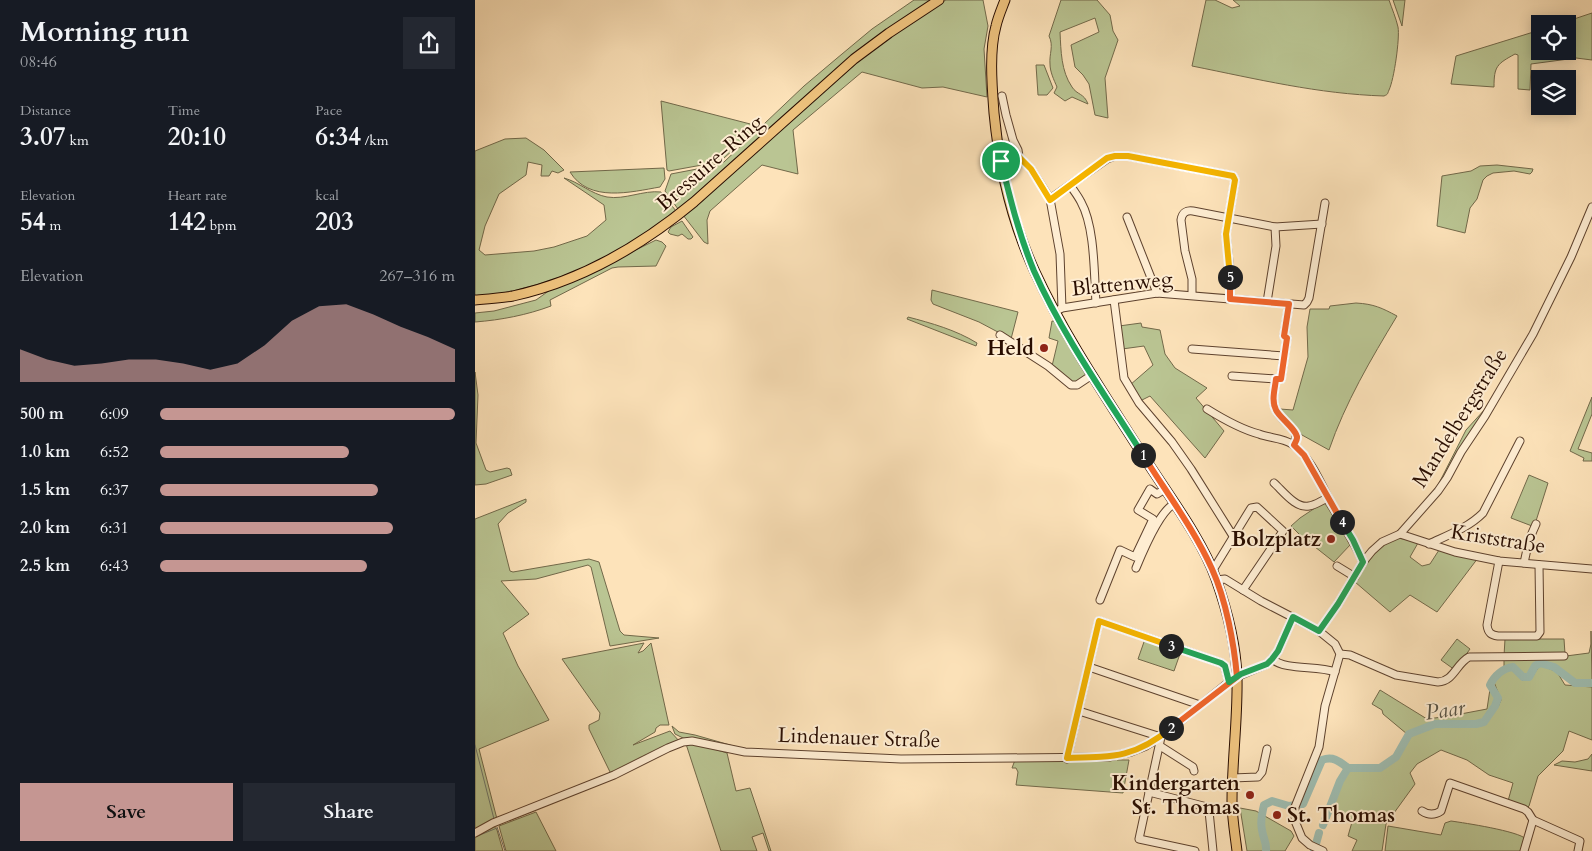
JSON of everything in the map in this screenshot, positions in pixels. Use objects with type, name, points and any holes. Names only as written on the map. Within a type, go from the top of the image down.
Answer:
[{"type":"main road","name":"Bressuire-Ring","points":[[475,300],[512,296],[579,275],[611,259],[673,220],[855,59],[889,33],[939,0]]},
{"type":"main road","points":[[1005,0],[995,26],[993,103],[1001,161],[1015,219],[1034,270],[1058,310],[1092,375],[1165,489],[1213,570],[1230,629],[1237,677],[1232,778],[1237,851]]},
{"type":"street","points":[[1002,96],[1019,157],[1031,169],[1050,200],[1061,254],[1058,310]]},
{"type":"street","points":[[1050,200],[1102,161],[1115,156],[1128,156],[1233,176],[1235,180],[1226,234],[1231,280],[1230,299]]},
{"type":"street","points":[[1001,161],[1019,157]]},
{"type":"street","points":[[1070,185],[1082,202],[1088,220],[1096,303]]},
{"type":"street","points":[[1192,295],[1193,279],[1185,251],[1181,216],[1185,212],[1190,211],[1275,227],[1322,224],[1325,203]]},
{"type":"street","name":"Mandelbergstraße","points":[[1319,631],[1372,551],[1383,542],[1400,534],[1438,491],[1533,334],[1571,257],[1592,208]]},
{"type":"street","points":[[1127,217],[1157,294]]},
{"type":"street","name":"Blattenweg","points":[[1058,310],[1157,294],[1192,295],[1303,305],[1309,298],[1322,224]]},
{"type":"street","points":[[1267,302],[1276,246],[1275,227]]},
{"type":"street","points":[[1114,300],[1124,378],[1139,402],[1181,454],[1233,536]]},
{"type":"street","points":[[1232,376],[1281,379],[1287,338],[1284,336],[1289,304]]},
{"type":"street","points":[[1000,335],[1048,366],[1071,385],[1077,385],[1092,375]]},
{"type":"street","points":[[1192,349],[1284,356]]},
{"type":"street","points":[[1276,379],[1274,406],[1276,411],[1293,430],[1291,443]]},
{"type":"street","points":[[1207,409],[1223,419],[1253,432],[1291,443],[1304,455],[1353,540],[1363,562]]},
{"type":"street","points":[[1429,544],[1462,529],[1475,521],[1483,513],[1520,441]]},
{"type":"street","points":[[1274,482],[1298,505],[1311,506],[1328,498]]},
{"type":"street","points":[[1100,600],[1119,550],[1135,557],[1153,519],[1138,510],[1150,488],[1157,494],[1165,489]]},
{"type":"street","points":[[1136,568],[1168,506],[1174,504]]},
{"type":"street","points":[[1213,570],[1254,506],[1283,531],[1243,590]]},
{"type":"street","points":[[1524,563],[1529,540],[1536,524]]},
{"type":"street","name":"Kriststraße","points":[[1400,534],[1455,552],[1499,561],[1592,569]]},
{"type":"street","points":[[1499,561],[1487,625],[1489,633],[1498,636],[1537,636],[1540,632],[1539,565]]},
{"type":"street","points":[[1337,566],[1355,577]]},
{"type":"street","points":[[1216,580],[1225,579],[1261,601],[1319,631],[1335,644],[1340,654],[1325,706],[1319,747],[1296,804],[1295,821],[1298,832],[1310,845],[1320,850]]},
{"type":"street","points":[[1293,617],[1278,651],[1272,659],[1277,663],[1286,665],[1319,668],[1335,672]]},
{"type":"street","points":[[1067,758],[1099,621],[1221,663],[1225,666],[1229,682]]},
{"type":"street","points":[[1340,654],[1350,655],[1396,675],[1438,682],[1450,678],[1465,659],[1469,657],[1564,656]]},
{"type":"street","name":"Lindenauer Straße","points":[[475,833],[607,778],[683,742],[692,741],[745,752],[901,759],[1067,758],[1109,757],[1124,754],[1146,746],[1161,737],[1229,682],[1267,664],[1272,659]]},
{"type":"street","points":[[1089,667],[1200,705]]},
{"type":"street","points":[[1079,711],[1161,737],[1139,839],[1195,851]]},
{"type":"street","points":[[1160,746],[1193,767],[1194,771]]},
{"type":"street","points":[[1232,778],[1258,777],[1262,772],[1267,749]]},
{"type":"street","points":[[1422,810],[1427,814],[1437,814],[1441,811],[1450,783],[1524,808],[1533,820],[1580,841],[1578,851]]},
{"type":"street","points":[[1149,792],[1207,806],[1213,851]]},
{"type":"street","points":[[1524,851],[1533,820]]},
{"type":"green space","points":[[914,0],[931,0],[865,47],[706,187],[678,209],[665,191],[671,174],[724,162],[804,86],[872,29]]},
{"type":"green space","points":[[946,0],[983,0],[988,26],[984,49],[987,97],[943,87],[922,88],[862,72],[793,130],[798,174],[762,165],[710,211],[707,220],[708,244],[704,242],[683,215],[868,53],[916,18]]},
{"type":"green space","points":[[1061,0],[1097,0],[1110,15],[1113,31],[1118,40],[1105,78],[1108,118],[1095,115],[1089,84],[1075,67],[1071,45],[1099,32],[1095,18],[1060,32],[1062,61],[1068,81],[1085,98],[1088,104],[1072,97],[1065,101],[1054,93],[1057,87],[1050,67],[1051,43],[1049,36]]},
{"type":"green space","points":[[1206,0],[1215,0],[1232,8],[1240,6],[1233,0],[1389,0],[1398,32],[1395,69],[1388,94],[1384,96],[1359,95],[1311,89],[1192,66]]},
{"type":"green space","points":[[1393,0],[1405,0],[1402,26]]},
{"type":"green space","points":[[1592,13],[1592,60],[1576,58],[1576,18]]},
{"type":"green space","points":[[1531,33],[1531,60],[1561,60],[1531,64],[1530,90],[1518,89],[1518,55],[1515,54],[1498,66],[1494,87],[1451,84],[1456,56]]},
{"type":"green space","points":[[1036,65],[1044,65],[1053,88],[1047,95],[1038,95]]},
{"type":"green space","points":[[661,101],[758,127],[723,159],[713,163],[669,171],[667,170]]},
{"type":"green space","points":[[526,138],[544,150],[564,170],[558,173],[552,171],[549,176],[541,176],[542,165],[528,162],[526,175],[499,194],[485,226],[479,250],[485,255],[534,251],[554,247],[587,236],[606,220],[604,205],[564,178],[607,197],[614,198],[647,192],[661,192],[676,211],[629,244],[581,268],[531,286],[475,298],[475,151],[505,139]]},
{"type":"green space","points":[[1497,165],[1533,169],[1530,174],[1514,171],[1493,173],[1487,176],[1483,180],[1477,199],[1470,208],[1465,233],[1437,226],[1442,176],[1471,171],[1480,166]]},
{"type":"green space","points":[[664,168],[665,179],[660,187],[624,193],[599,192],[588,188],[578,182],[570,172]]},
{"type":"green space","points":[[682,221],[693,237],[691,239],[682,234],[678,236],[668,232],[671,227]]},
{"type":"green space","points":[[656,240],[666,246],[656,266],[612,268],[550,300],[551,306],[514,317],[475,322],[475,313],[494,311],[536,300],[550,290],[575,280]]},
{"type":"green space","points":[[932,290],[1018,312],[1011,339],[979,322],[933,304],[931,300]]},
{"type":"green space","points":[[1356,303],[1378,307],[1397,316],[1351,398],[1329,450],[1302,435],[1280,409],[1293,410],[1308,357],[1307,327],[1310,309],[1329,309],[1330,306]]},
{"type":"green space","points":[[908,317],[961,334],[977,343],[976,346],[907,319]]},
{"type":"green space","points":[[1052,321],[1058,322],[1087,373],[1082,379],[1070,381],[1052,366],[1058,341],[1049,338]]},
{"type":"green space","points":[[1141,323],[1142,327],[1160,330],[1165,354],[1175,368],[1207,388],[1196,398],[1224,431],[1205,458],[1150,396],[1140,401],[1130,385],[1153,365],[1144,346],[1122,349],[1119,326]]},
{"type":"green space","points":[[475,372],[478,395],[476,443],[486,470],[490,472],[507,468],[510,469],[512,475],[486,484],[475,485]]},
{"type":"green space","points":[[1592,397],[1592,414],[1578,449],[1592,453],[1592,461],[1583,461],[1584,458],[1570,451]]},
{"type":"green space","points":[[1486,408],[1446,476],[1436,489],[1466,430]]},
{"type":"green space","points":[[1529,475],[1548,483],[1536,521],[1532,526],[1511,518]]},
{"type":"green space","points":[[526,499],[526,502],[508,513],[498,524],[510,571],[589,559],[599,562],[620,631],[624,635],[659,638],[610,646],[591,567],[588,565],[536,579],[501,581],[529,614],[503,633],[518,666],[549,720],[479,749],[497,819],[475,831],[475,519]]},
{"type":"green space","points":[[1324,502],[1351,544],[1334,562],[1310,543],[1317,536],[1308,543],[1291,526]]},
{"type":"green space","points":[[1397,538],[1418,543],[1410,557],[1422,566],[1430,564],[1439,550],[1478,558],[1437,612],[1410,595],[1390,612],[1355,582],[1377,551]]},
{"type":"green space","points":[[1591,631],[1592,681],[1576,680],[1568,677],[1560,668],[1541,662],[1535,664],[1528,675],[1522,674],[1515,666],[1504,668],[1504,658],[1566,656],[1589,653]]},
{"type":"green space","points":[[1145,639],[1181,651],[1174,671],[1138,659]]},
{"type":"green space","points":[[1457,639],[1470,649],[1455,670],[1441,660]]},
{"type":"green space","points":[[1505,639],[1564,639],[1565,654],[1504,656]]},
{"type":"green space","points":[[644,643],[638,653],[651,643],[669,725],[660,725],[656,728],[655,732],[633,745],[670,731],[680,742],[611,774],[589,729],[589,725],[599,720],[600,713],[562,659]]},
{"type":"green space","points":[[1541,665],[1557,672],[1565,685],[1592,687],[1592,740],[1569,731],[1563,751],[1538,776],[1527,808],[1508,801],[1513,783],[1489,775],[1467,760],[1441,750],[1417,764],[1410,773],[1415,784],[1386,824],[1382,851],[1352,851],[1357,840],[1348,836],[1352,822],[1330,811],[1347,771],[1383,769],[1397,759],[1411,733],[1407,734],[1383,714],[1382,710],[1372,704],[1380,690],[1427,719],[1450,716],[1487,709],[1490,689],[1495,697],[1494,707],[1498,707],[1501,700],[1494,682],[1500,675],[1511,668],[1522,680],[1526,680],[1532,677]]},
{"type":"green space","points":[[672,726],[679,732],[737,747],[685,739],[675,734]]},
{"type":"green space","points":[[686,744],[699,744],[727,753],[736,791],[750,788],[771,851],[769,851],[763,833],[752,837],[757,851],[721,851]]},
{"type":"green space","points":[[1592,754],[1592,771],[1554,765],[1562,761],[1575,762],[1588,759]]},
{"type":"green space","points":[[1115,758],[1117,760],[1129,760],[1123,793],[1016,785],[1018,772],[1016,768],[1012,768],[1015,760]]},
{"type":"green space","points":[[1240,808],[1256,811],[1291,831],[1294,836],[1285,851],[1247,851]]},
{"type":"green space","points":[[536,812],[556,851],[506,851],[499,826]]},
{"type":"green space","points":[[1451,821],[1502,830],[1526,839],[1522,851],[1385,851],[1388,826],[1441,835],[1445,823]]},
{"type":"green space","points":[[494,826],[503,851],[475,851],[475,835]]},
{"type":"waterway","name":"Paar","points":[[1323,825],[1340,781],[1348,768],[1380,768],[1396,757],[1409,734],[1435,724],[1476,724],[1484,722],[1498,698],[1490,685],[1502,671],[1513,667],[1523,677],[1529,677],[1535,666],[1540,663],[1554,667],[1575,683],[1592,683]]},
{"type":"waterway","points":[[475,745],[494,819]]},
{"type":"waterway","name":"Paar","points":[[1266,851],[1261,824],[1264,805],[1272,801],[1289,806],[1303,804],[1322,760],[1333,759],[1348,768]]},
{"type":"waterway","points":[[497,827],[505,851]]},
{"type":"waterway","points":[[475,837],[497,828]]},
{"type":"waterway","name":"Paar","points":[[1314,851],[1319,833]]},
{"type":"place","name":"Held","points":[[1044,348]]},
{"type":"place","name":"Bolzplatz","points":[[1331,539]]},
{"type":"place","name":"Kindergarten St. Thomas","points":[[1250,795]]},
{"type":"place","name":"St. Thomas","points":[[1277,815]]},
{"type":"route","points":[[1001,161],[1015,219],[1034,270],[1060,322],[1191,531],[1213,570],[1230,629],[1235,655],[1237,677],[1161,737],[1131,752],[1109,757],[1067,758],[1099,621],[1221,663],[1225,666],[1229,682],[1233,680],[1237,677],[1241,674],[1267,664],[1275,656],[1293,617],[1319,631],[1338,604],[1363,562],[1353,540],[1337,515],[1315,472],[1304,455],[1294,445],[1297,439],[1296,434],[1276,411],[1274,406],[1276,379],[1281,379],[1287,338],[1284,336],[1289,304],[1230,299],[1231,280],[1226,234],[1235,180],[1233,176],[1128,156],[1115,156],[1102,161],[1050,200],[1031,169],[1019,157],[1001,161]]}]
